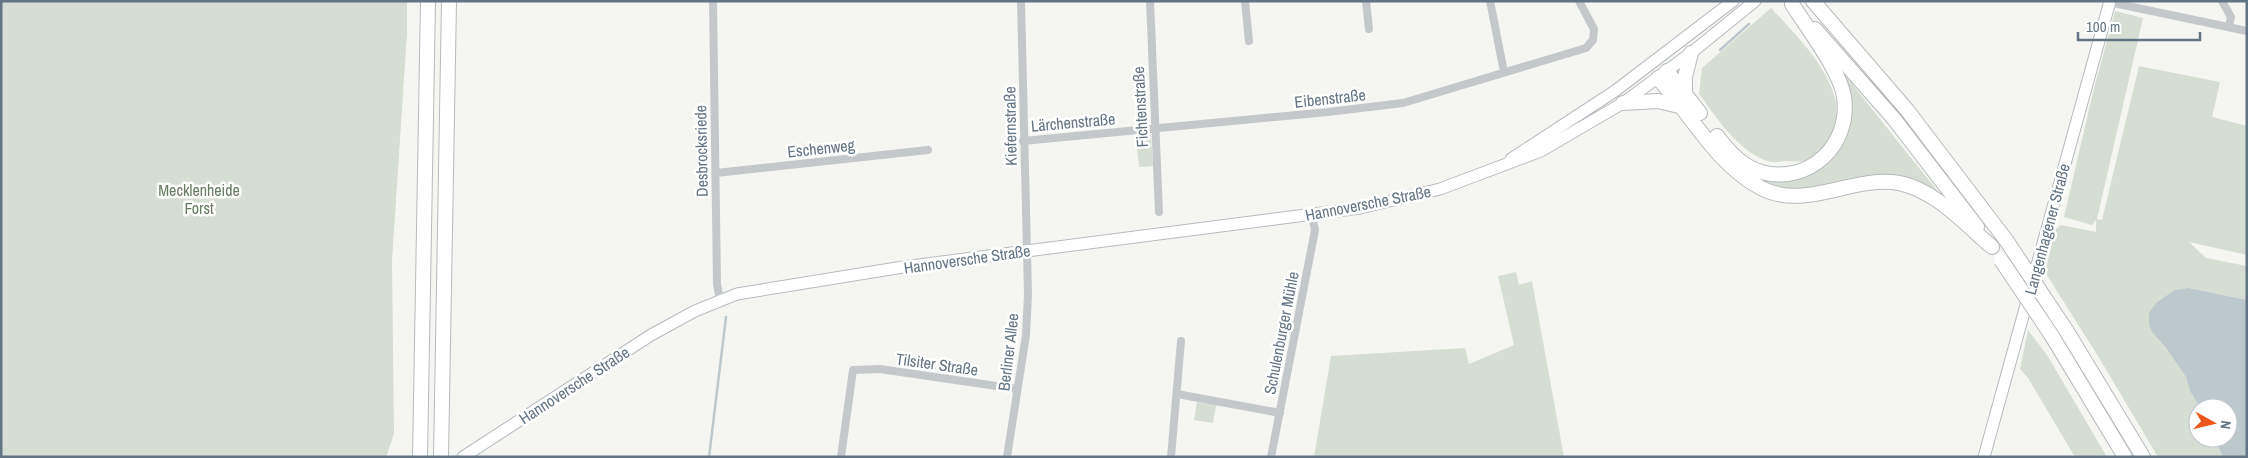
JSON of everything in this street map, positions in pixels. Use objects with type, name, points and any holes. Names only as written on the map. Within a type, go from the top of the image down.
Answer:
[{"type":"highway","points":[[420,457],[428,1]]},
{"type":"highway","points":[[441,457],[449,1]]},
{"type":"highway","points":[[1813,1],[1907,110],[2006,240],[2066,330],[2143,457]]},
{"type":"highway","points":[[1663,75],[1724,145],[1747,166],[1760,172],[1783,175],[1807,169],[1818,163],[1835,146],[1840,136],[1845,112],[1844,95],[1834,70],[1791,2]]},
{"type":"highway","points":[[1791,2],[1848,64],[1894,120],[1992,247],[2052,336],[2125,457]]},
{"type":"highway","points":[[1691,53],[1685,78],[1684,100],[1716,151],[1742,176],[1763,189],[1787,196],[1803,196],[1880,181],[1901,184],[1926,193],[1992,247]]},
{"type":"highway","points":[[1623,103],[1684,100]]},
{"type":"main road","name":"Hannoversche Straße","points":[[1508,162],[1536,141],[1615,91],[1733,1]]},
{"type":"main road","name":"Hannoversche Straße","points":[[463,457],[651,335],[695,311],[737,294],[903,267],[1312,215],[1406,198],[1454,184],[1541,151],[1623,103],[1663,75],[1755,1]]},
{"type":"main road","name":"Langenhagener Straße","points":[[1984,457],[2110,2]]},
{"type":"main road","points":[[1654,62],[1663,75]]},
{"type":"street","name":"Desbrocksriede","points":[[713,1],[717,284],[720,300]]},
{"type":"street","name":"Kiefernstraße","points":[[1021,1],[1027,251]]},
{"type":"street","name":"Fichtenstraße","points":[[1150,1],[1159,212]]},
{"type":"street","points":[[1245,1],[1250,41]]},
{"type":"street","points":[[1366,1],[1369,29]]},
{"type":"street","points":[[1490,1],[1504,72]]},
{"type":"street","name":"Eibenstraße","points":[[1155,129],[1403,104],[1586,48],[1595,35],[1594,29],[1579,1]]},
{"type":"street","points":[[2222,1],[2231,17],[2229,26]]},
{"type":"street","points":[[2110,2],[2247,31]]},
{"type":"street","name":"Lärchenstraße","points":[[1024,141],[1155,129]]},
{"type":"street","name":"Eschenweg","points":[[716,173],[928,150]]},
{"type":"street","name":"Schulenburger Mühle","points":[[1272,457],[1315,230],[1312,215]]},
{"type":"street","name":"Berliner Allee","points":[[1007,457],[1026,335],[1028,294],[1027,251]]},
{"type":"street","points":[[1171,457],[1182,341]]},
{"type":"street","name":"Tilsiter Straße","points":[[841,457],[854,370],[880,369],[1017,389]]},
{"type":"street","points":[[1177,394],[1280,413]]},
{"type":"green space","name":"Mecklenheide Forst","points":[[1,1],[407,1],[407,33],[392,261],[394,434],[386,457],[1,457]]},
{"type":"green space","points":[[1771,8],[1817,61],[1835,98],[1836,116],[1832,135],[1821,151],[1805,161],[1771,162],[1756,156],[1728,132],[1699,94],[1702,68]]},
{"type":"green space","points":[[2115,11],[2143,18],[2097,219],[2102,220],[2139,66],[2220,82],[2212,117],[2247,126],[2247,255],[2189,242],[2206,258],[2247,266],[2247,300],[2189,288],[2152,332],[2166,348],[2186,377],[2194,398],[2188,398],[2188,448],[2219,448],[2223,457],[2158,457],[2045,272],[2055,230],[2061,225],[2096,232],[2096,220],[2092,225],[2064,217],[2093,92]]},
{"type":"green space","points":[[1840,69],[1943,198],[1911,183],[1811,191],[1763,186],[1721,151],[1689,105],[1723,149],[1738,163],[1811,173],[1823,166],[1843,142]]},
{"type":"green space","points":[[1151,135],[1153,166],[1139,167],[1136,136]]},
{"type":"green space","points":[[1516,272],[1519,285],[1532,281],[1564,457],[1314,457],[1331,356],[1465,348],[1469,364],[1514,345],[1498,276]]},
{"type":"green space","points":[[2028,330],[2047,355],[2107,457],[2075,457],[2028,378],[2020,369]]},
{"type":"green space","points":[[1197,402],[1216,405],[1213,423],[1194,420]]},
{"type":"shaded area","points":[[2189,288],[2247,300],[2247,457],[2223,457],[2219,448],[2238,448],[2238,398],[2194,398],[2186,377],[2166,348],[2152,332],[2149,324],[2149,313],[2156,303],[2175,290]]},
{"type":"waterway","points":[[1720,50],[1749,24]]},
{"type":"waterway","points":[[709,457],[726,317]]}]
